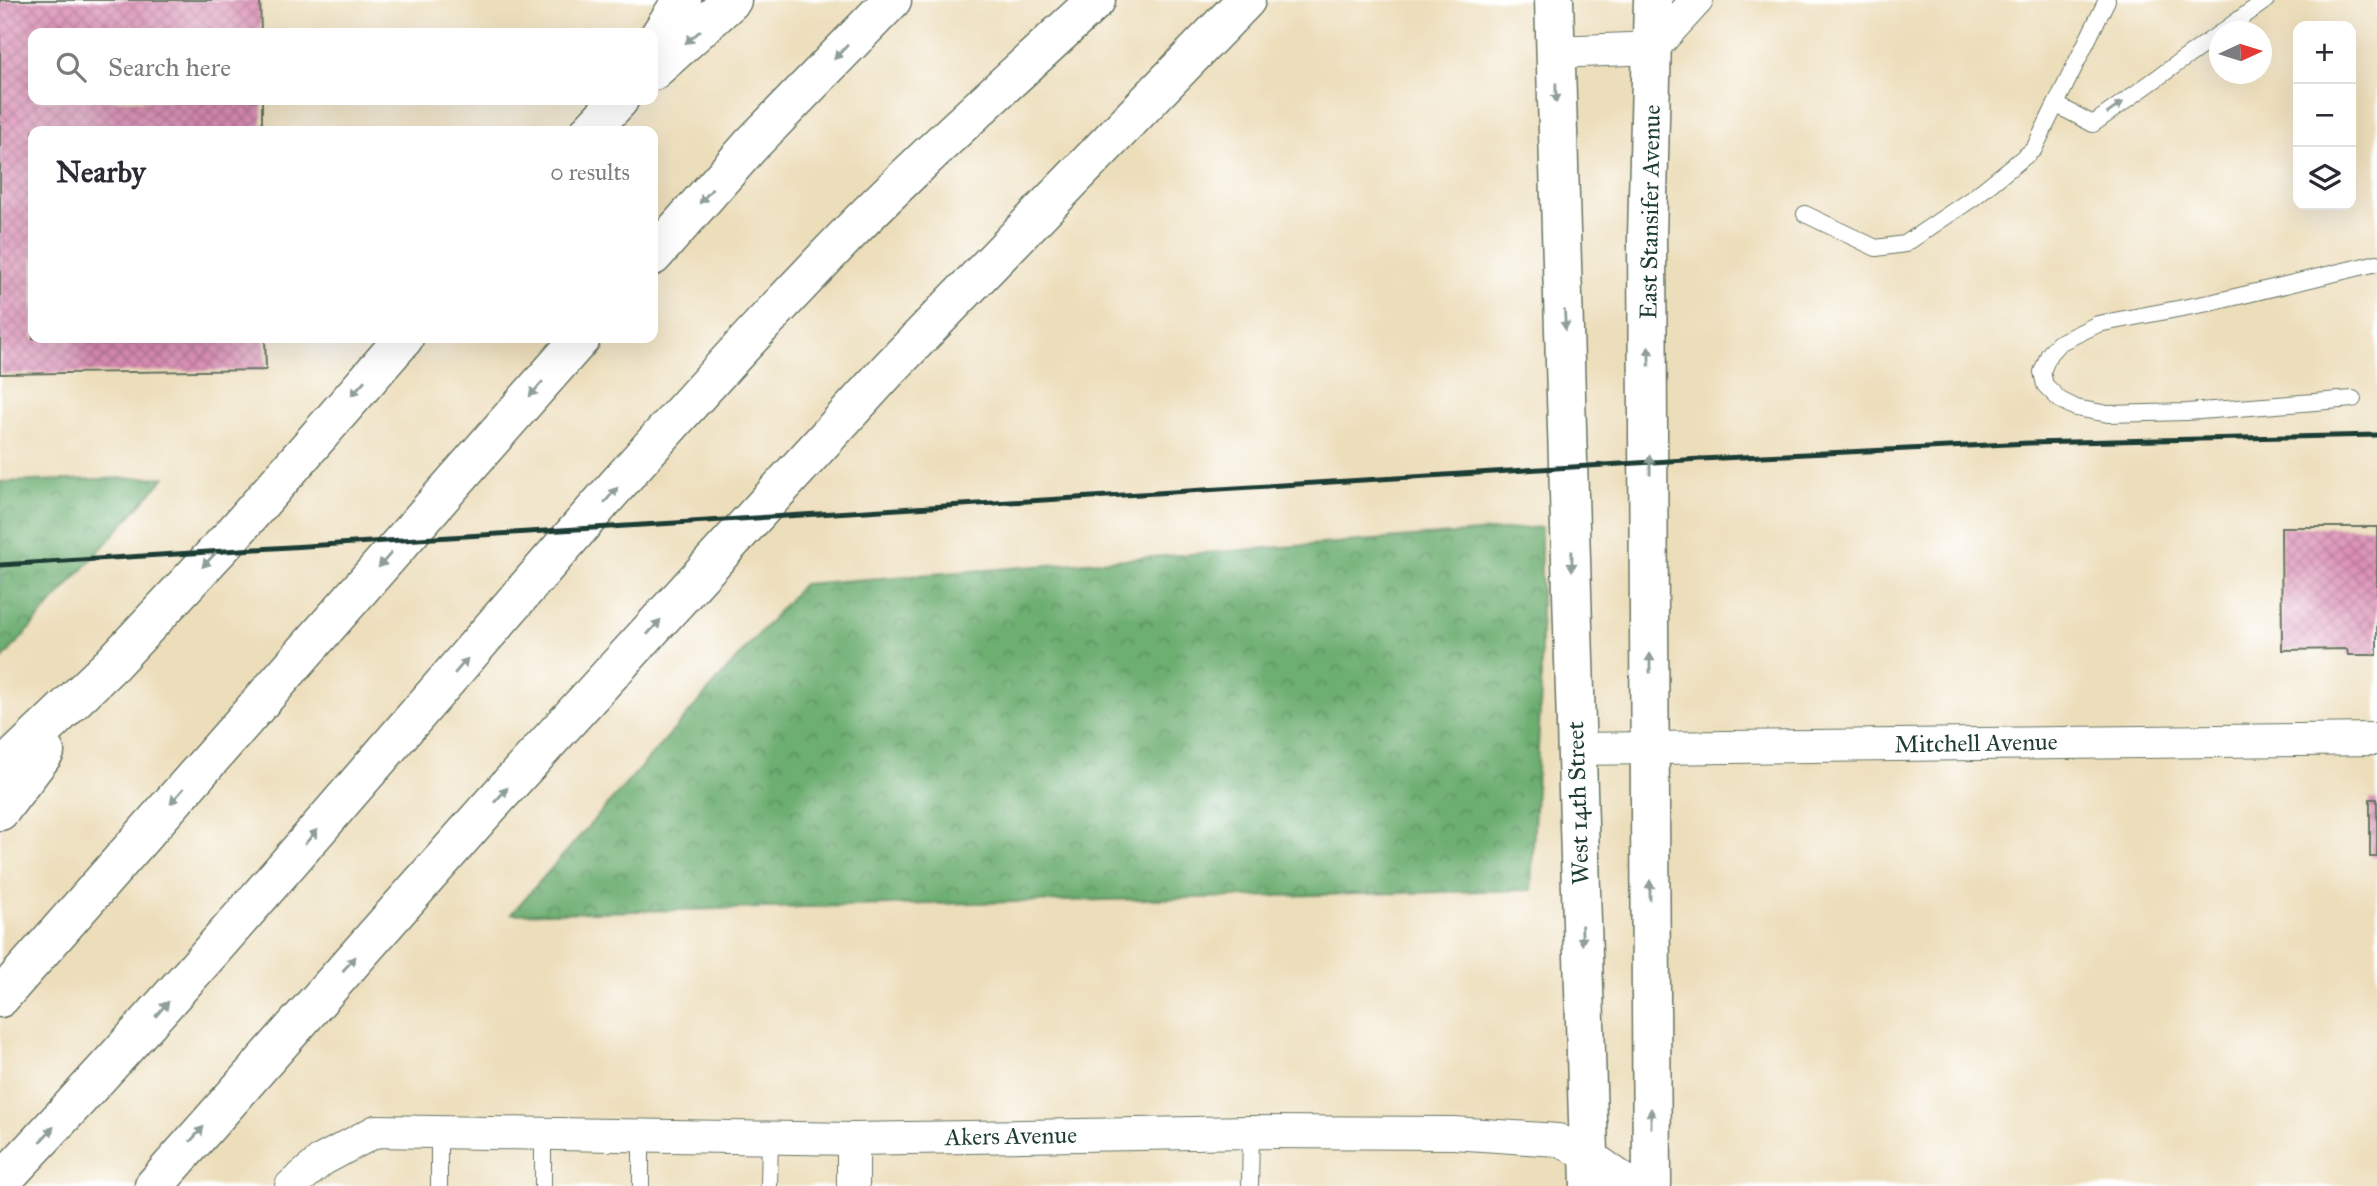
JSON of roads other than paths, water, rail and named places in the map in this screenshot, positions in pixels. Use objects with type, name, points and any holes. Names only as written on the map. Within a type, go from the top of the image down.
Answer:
[{"type":"main road","points":[[658,38],[682,0]]},
{"type":"main road","points":[[658,67],[713,20],[732,0]]},
{"type":"main road","points":[[0,1183],[117,1060],[711,380],[828,254],[1096,0]]},
{"type":"main road","points":[[154,1186],[487,809],[889,369],[1247,0]]},
{"type":"main road","points":[[1555,0],[1556,52]]},
{"type":"main road","name":"East Stansifer Avenue","points":[[1649,747],[1647,237],[1653,0]]},
{"type":"main road","points":[[658,251],[751,145],[890,1]]},
{"type":"main road","name":"West 14th Street","points":[[1556,52],[1557,157],[1569,421],[1576,749],[1590,1171]]},
{"type":"main road","points":[[595,126],[614,105]]},
{"type":"main road","points":[[0,771],[111,664],[235,532],[400,343]]},
{"type":"main road","points":[[0,998],[577,343]]},
{"type":"main road","points":[[0,811],[111,664]]},
{"type":"main road","points":[[1649,747],[1651,1186]]},
{"type":"street","points":[[1556,52],[1653,48],[1697,0]]},
{"type":"street","name":"Mitchell Avenue","points":[[1576,749],[2377,739]]},
{"type":"street","name":"Akers Avenue","points":[[291,1186],[322,1160],[376,1131],[853,1139],[1251,1132],[1453,1133],[1558,1140],[1590,1171],[1633,1186]]},
{"type":"street","points":[[853,1139],[853,1186]]},
{"type":"lane","points":[[1805,214],[1877,248],[1905,244],[1973,198],[2034,149],[2107,0]]},
{"type":"lane","points":[[2236,21],[2266,0]]},
{"type":"lane","points":[[2057,105],[2093,124],[2209,41]]},
{"type":"lane","points":[[2353,399],[2187,412],[2108,414],[2076,408],[2060,400],[2045,385],[2042,372],[2049,355],[2059,343],[2098,324],[2377,264]]},
{"type":"lane","points":[[439,1132],[439,1186]]},
{"type":"lane","points":[[1250,1186],[1251,1132]]},
{"type":"lane","points":[[543,1133],[543,1186]]},
{"type":"lane","points":[[641,1135],[641,1186]]},
{"type":"lane","points":[[769,1186],[770,1138]]},
{"type":"railway","points":[[0,565],[1701,459],[2029,443],[2377,435]]}]
